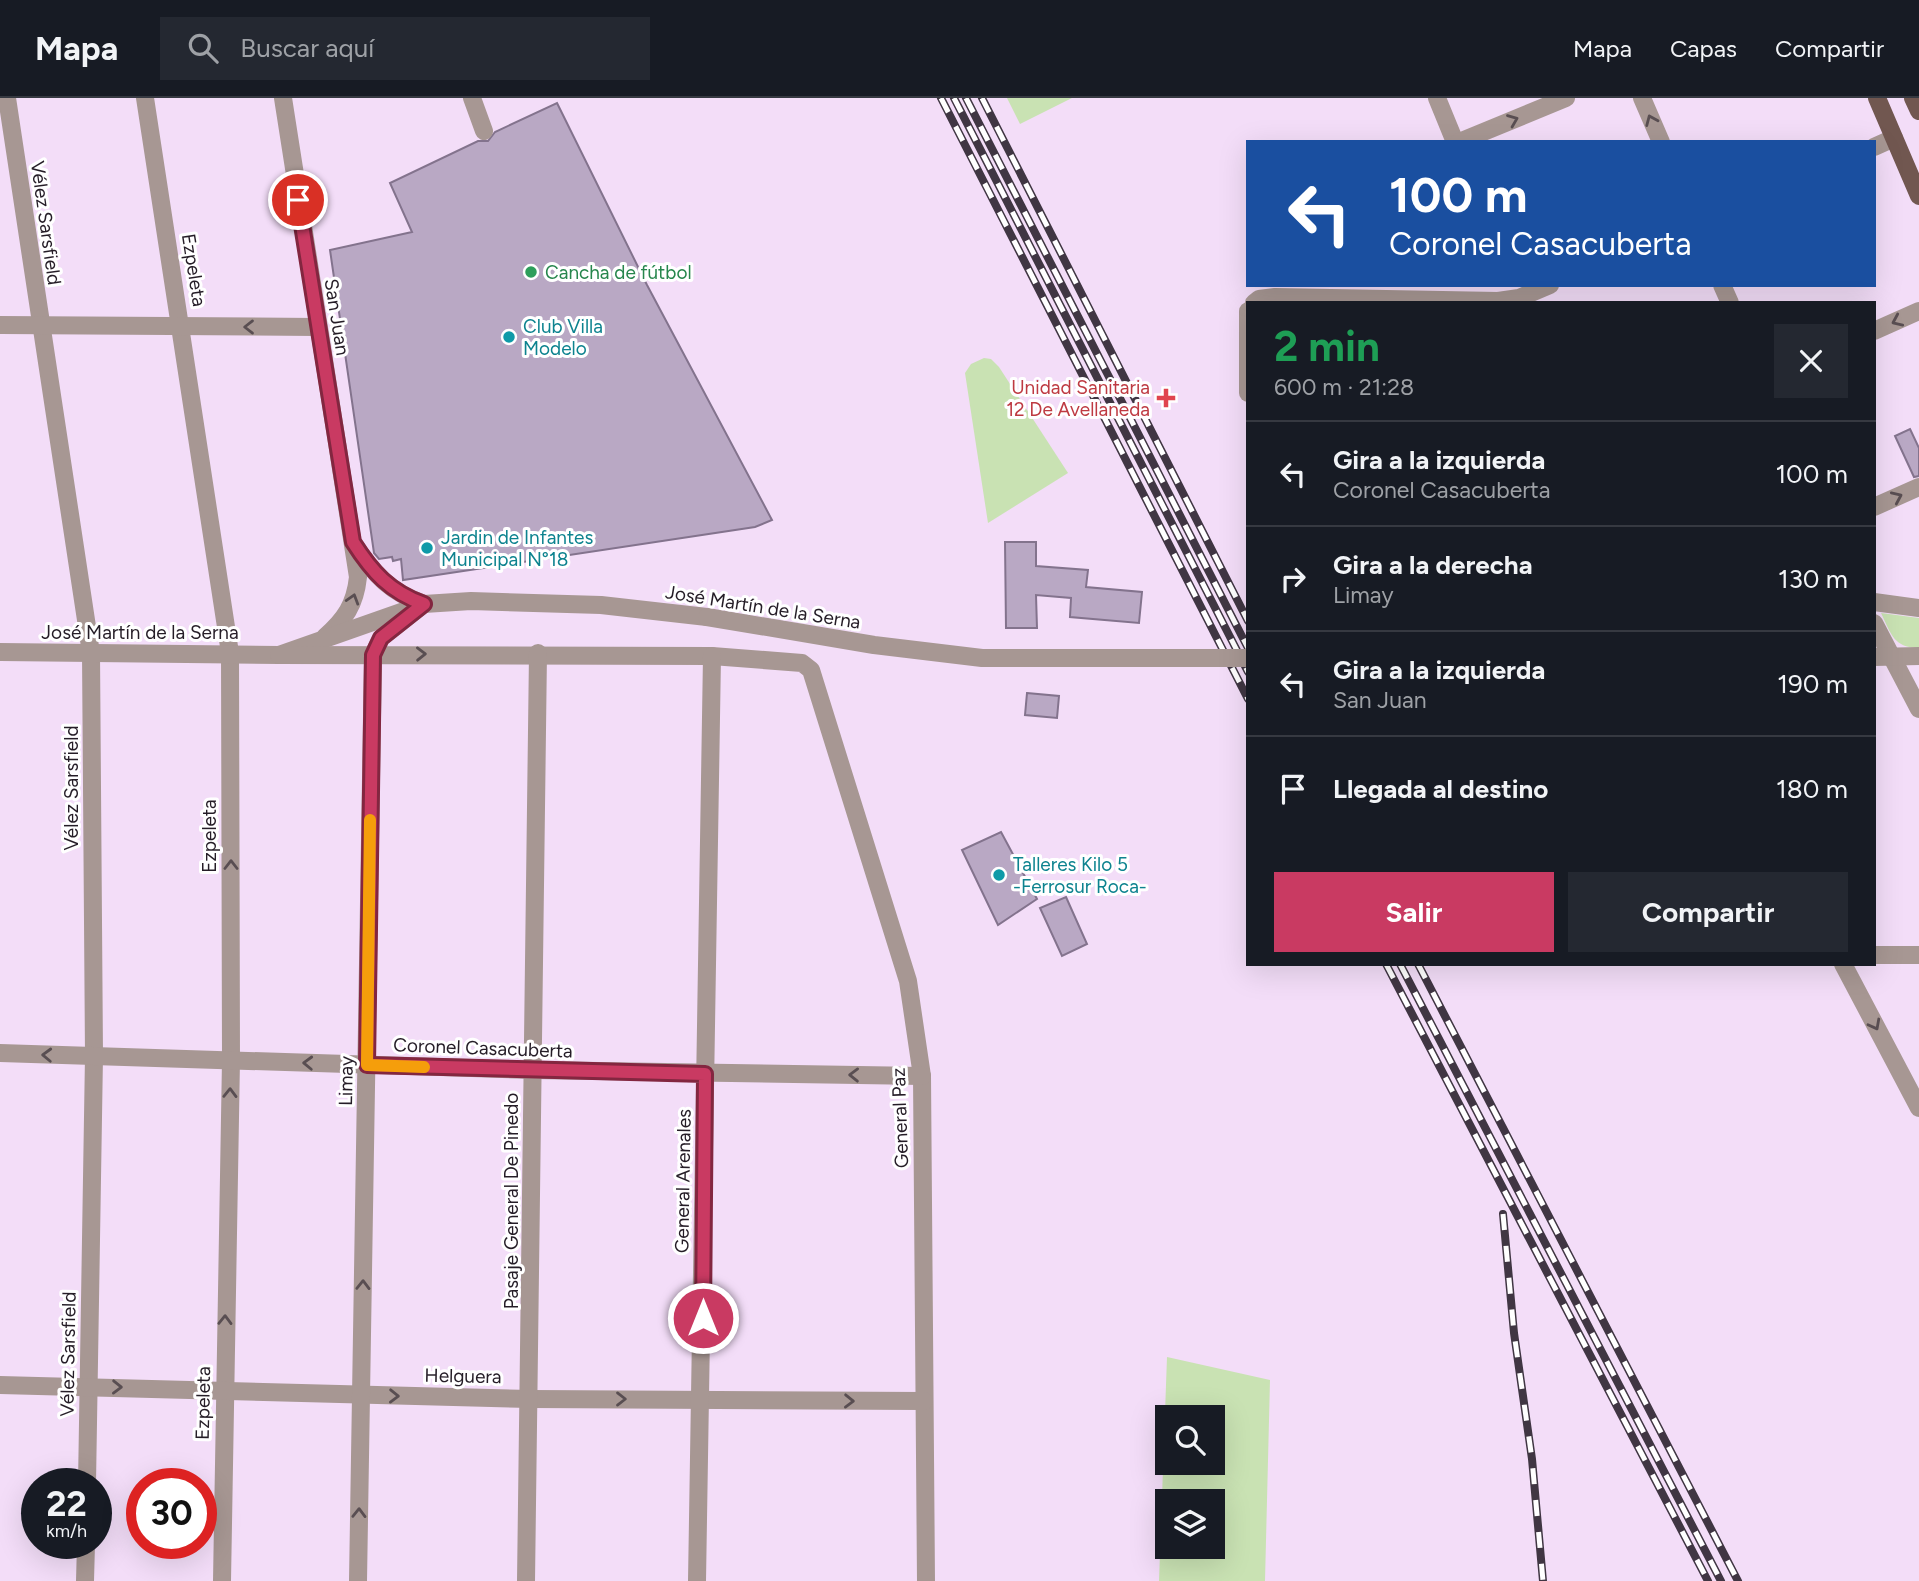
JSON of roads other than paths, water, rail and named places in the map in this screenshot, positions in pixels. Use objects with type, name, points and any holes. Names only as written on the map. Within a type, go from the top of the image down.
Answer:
[{"type":"main road","points":[[1877,98],[1919,196]]},
{"type":"main road","points":[[1913,98],[1919,111]]},
{"type":"street","name":"Vélez Sarsfield","points":[[7,98],[91,653],[94,1056],[87,1468]]},
{"type":"street","name":"Ezpeleta","points":[[145,98],[230,653],[231,1060],[222,1581]]},
{"type":"street","name":"San Juan","points":[[283,98],[358,577],[356,597],[349,613],[318,644]]},
{"type":"street","points":[[472,98],[484,131]]},
{"type":"street","points":[[1437,98],[1456,140]]},
{"type":"street","points":[[1462,140],[1566,98]]},
{"type":"street","points":[[1642,98],[1660,140]]},
{"type":"street","points":[[1876,146],[1894,138]]},
{"type":"street","points":[[1498,301],[1544,287]]},
{"type":"street","points":[[1876,330],[1919,311]]},
{"type":"street","points":[[0,325],[317,327]]},
{"type":"street","points":[[1876,506],[1919,487]]},
{"type":"street","name":"San Juan","points":[[353,542],[379,578],[405,598],[424,604]]},
{"type":"street","name":"José Martín de la Serna","points":[[279,655],[318,644],[424,604],[510,601],[601,605],[706,617],[874,645],[970,657],[1246,658]]},
{"type":"street","points":[[1876,602],[1919,608]]},
{"type":"street","points":[[373,655],[381,638],[424,604]]},
{"type":"street","points":[[1876,631],[1883,657],[1919,709]]},
{"type":"street","name":"José Martín de la Serna","points":[[0,652],[712,656],[802,663],[811,670]]},
{"type":"street","name":"Pasaje General De Pinedo","points":[[526,1581],[531,1399],[538,653]]},
{"type":"street","name":"Limay","points":[[358,1581],[373,655]]},
{"type":"street","name":"General Arenales","points":[[697,1581],[712,656]]},
{"type":"street","points":[[1883,657],[1919,656]]},
{"type":"street","name":"General Paz","points":[[811,670],[908,981],[922,1076],[926,1581]]},
{"type":"street","points":[[1876,955],[1919,955]]},
{"type":"street","points":[[1844,966],[1919,1108]]},
{"type":"street","name":"Coronel Casacuberta","points":[[0,1053],[533,1070],[922,1076]]},
{"type":"street","name":"Helguera","points":[[0,1385],[224,1388],[531,1399],[924,1401]]},
{"type":"street","points":[[85,1581],[86,1559]]},
{"type":"railway","points":[[941,98],[1246,695]]},
{"type":"railway","points":[[954,98],[1246,668]]},
{"type":"railway","points":[[966,98],[1246,644]]},
{"type":"railway","points":[[982,98],[1246,617]]},
{"type":"railway","points":[[1387,966],[1708,1581]]},
{"type":"railway","points":[[1401,966],[1721,1581]]},
{"type":"railway","points":[[1419,966],[1738,1581]]},
{"type":"railway","points":[[1503,1214],[1514,1333],[1532,1459],[1543,1581]]},
{"type":"place","name":"Cancha de fútbol","points":[[531,272]]},
{"type":"place","name":"Club Villa Modelo","points":[[509,337]]},
{"type":"place","name":"Unidad Sanitaria 12 De Avellaneda","points":[[1166,398]]},
{"type":"place","name":"Jardin de Infantes Municipal N°18","points":[[427,548]]},
{"type":"place","name":"Talleres Kilo 5 -Ferrosur Roca-","points":[[999,875]]}]
